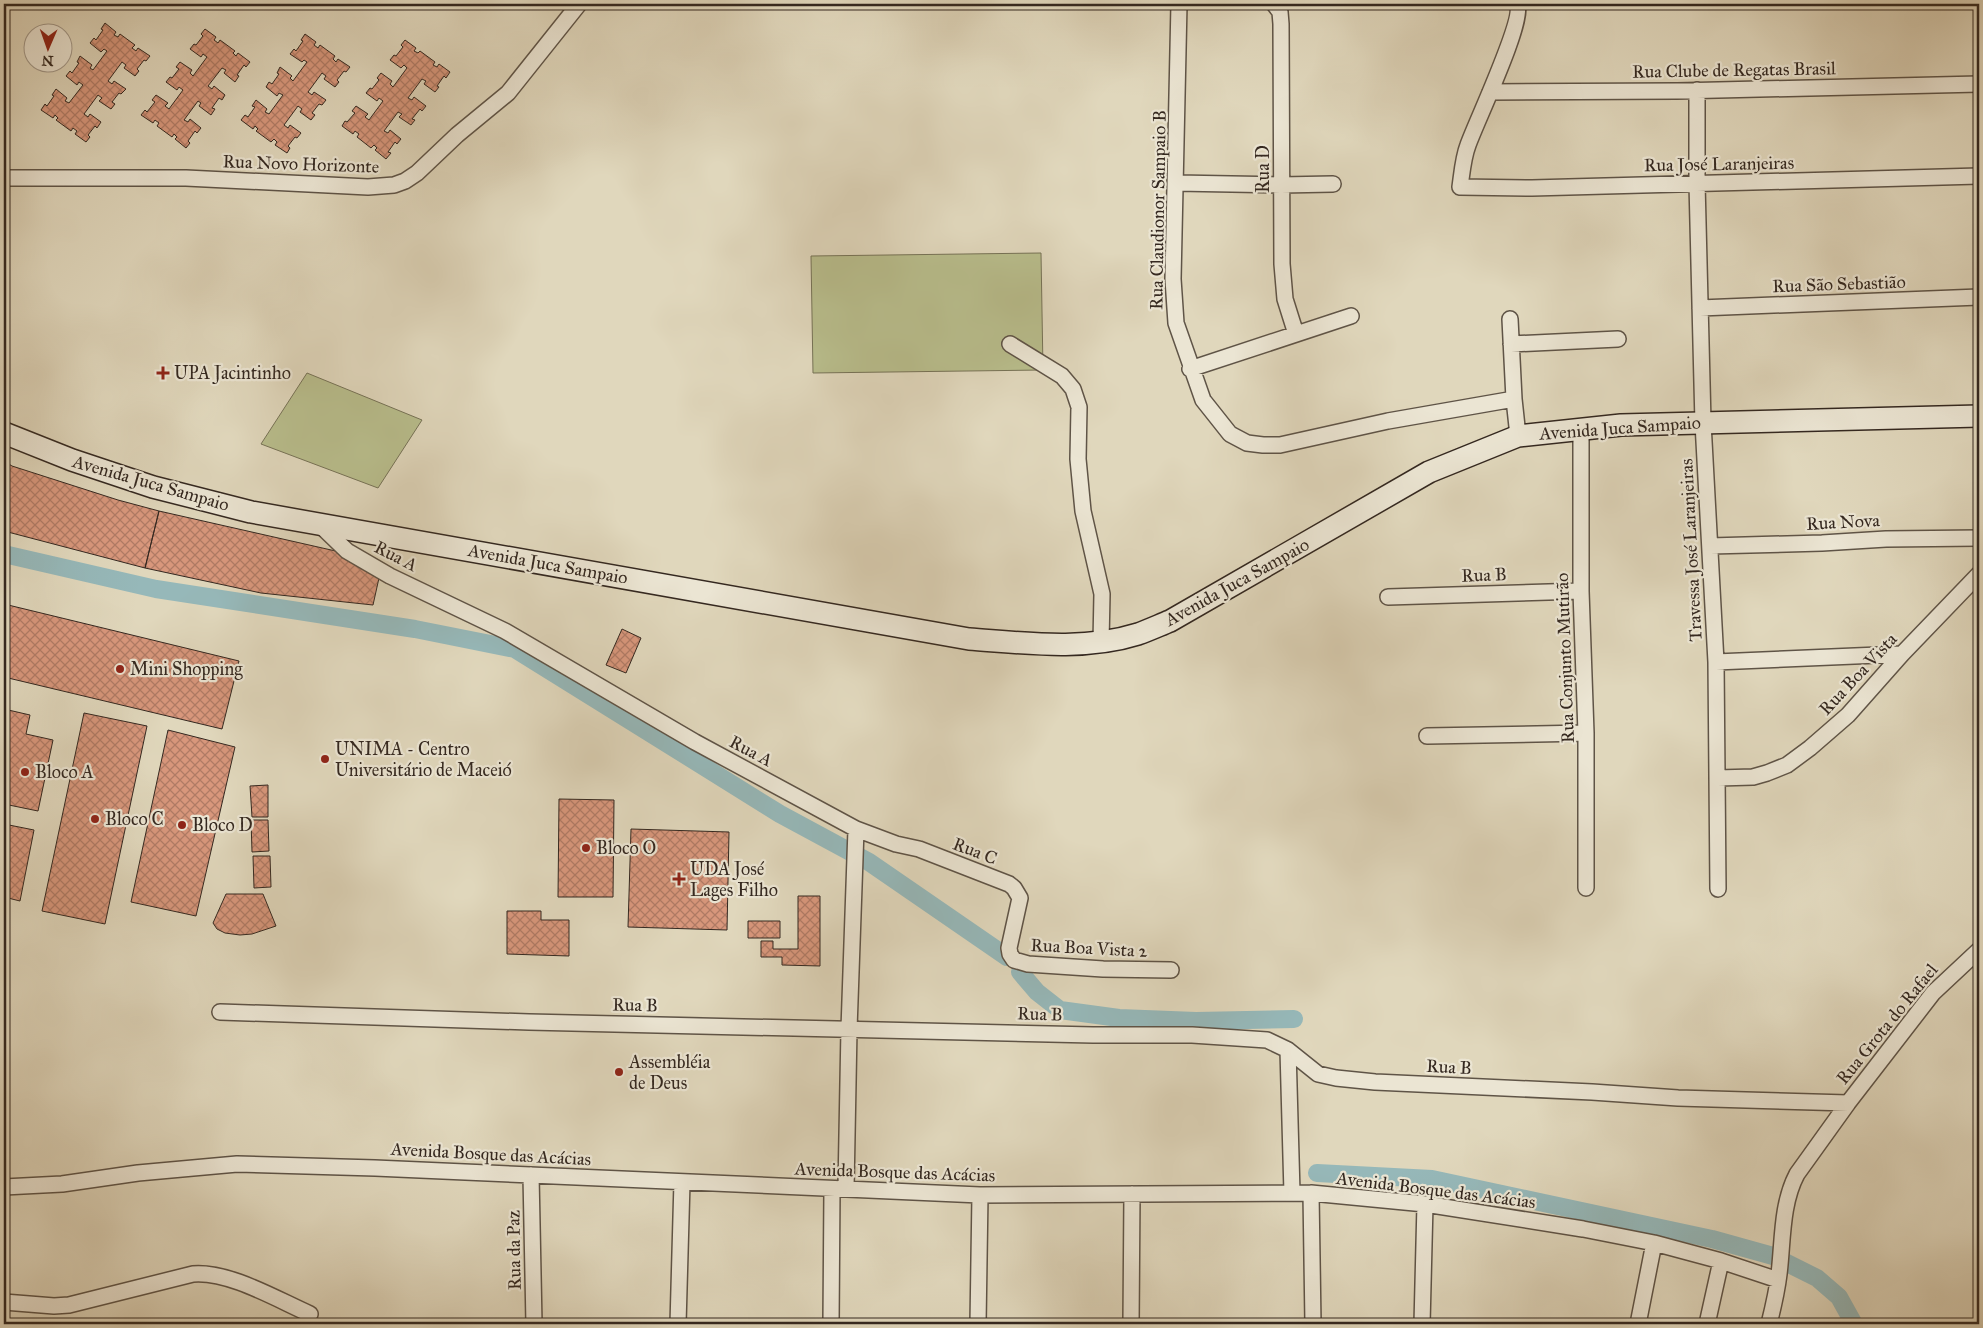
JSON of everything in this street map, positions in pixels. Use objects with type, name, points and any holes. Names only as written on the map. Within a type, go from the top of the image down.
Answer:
[{"type":"main road","name":"Avenida Juca Sampaio","points":[[4,433],[72,460],[153,487],[251,512],[970,639],[1065,645],[1102,642],[1137,634],[1170,621],[1429,472],[1518,436],[1621,424],[1979,416]]},
{"type":"street","name":"Rua Novo Horizonte","points":[[4,178],[186,178],[368,187],[394,185],[405,181],[417,173],[464,128],[508,93],[579,4]]},
{"type":"street","name":"Rua Claudionor Sampaio B","points":[[1179,4],[1173,279],[1176,322],[1190,370],[1203,400],[1230,434],[1247,443],[1280,445],[1388,420],[1514,399]]},
{"type":"street","name":"Rua D","points":[[1274,4],[1280,12],[1281,24],[1282,264],[1285,299],[1296,334]]},
{"type":"street","points":[[1490,92],[1500,69],[1518,7]]},
{"type":"street","name":"Rua Clube de Regatas Brasil","points":[[1490,92],[1979,84]]},
{"type":"street","name":"Travessa José Laranjeiras","points":[[1697,90],[1697,183],[1703,423],[1716,662],[1718,889]]},
{"type":"street","name":"Rua José Laranjeiras","points":[[1490,92],[1467,147],[1460,187],[1532,188],[1979,176]]},
{"type":"street","points":[[1176,182],[1281,185],[1333,184]]},
{"type":"street","name":"Rua São Sebastião","points":[[1700,308],[1979,297]]},
{"type":"street","points":[[1190,370],[1351,316]]},
{"type":"street","points":[[1510,319],[1518,436]]},
{"type":"street","points":[[1512,344],[1618,339]]},
{"type":"street","points":[[1010,344],[1062,376],[1073,389],[1079,414],[1078,459],[1083,511],[1102,594],[1102,642]]},
{"type":"street","name":"Rua Conjunto Mutirão","points":[[1581,428],[1581,591],[1586,733],[1586,888]]},
{"type":"street","name":"Rua A","points":[[319,524],[347,551],[390,576],[446,601],[505,631],[856,836]]},
{"type":"street","name":"Rua Nova","points":[[1710,546],[1822,543],[1886,538],[1979,538]]},
{"type":"street","name":"Rua Boa Vista","points":[[1718,778],[1753,777],[1787,765],[1848,715],[1902,654],[1979,574]]},
{"type":"street","name":"Rua B","points":[[1388,597],[1581,591]]},
{"type":"street","points":[[1716,662],[1902,654]]},
{"type":"street","points":[[1428,736],[1586,733]]},
{"type":"street","points":[[830,1324],[849,1029],[856,836]]},
{"type":"street","name":"Rua C","points":[[856,836],[919,849],[1009,884],[1020,898],[1009,948],[1010,954]]},
{"type":"street","name":"Rua Grota do Rafael","points":[[1769,1324],[1779,1276],[1787,1205],[1792,1183],[1848,1103],[1932,993],[1979,950]]},
{"type":"street","name":"Rua Boa Vista 2","points":[[1010,954],[1014,960],[1028,964],[1103,970],[1171,970]]},
{"type":"street","name":"Rua B","points":[[220,1012],[1093,1035],[1192,1034],[1267,1040],[1288,1050],[1318,1074],[1336,1078],[1375,1082],[1678,1098],[1848,1103]]},
{"type":"street","points":[[1288,1050],[1292,1193]]},
{"type":"street","name":"Avenida Bosque das Acácias","points":[[4,1188],[62,1184],[138,1172],[238,1164],[376,1168],[980,1195],[1292,1193],[1426,1204],[1584,1229],[1654,1243],[1779,1276]]},
{"type":"street","name":"Rua da Paz","points":[[530,1175],[534,1324]]},
{"type":"street","points":[[678,1324],[682,1182]]},
{"type":"street","points":[[1131,1324],[1132,1194]]},
{"type":"street","points":[[1311,1194],[1313,1324]]},
{"type":"street","points":[[978,1324],[980,1195]]},
{"type":"street","points":[[1422,1324],[1426,1204]]},
{"type":"street","points":[[1638,1324],[1654,1243]]},
{"type":"street","points":[[1707,1324],[1720,1261]]},
{"type":"street","points":[[4,1302],[54,1306],[69,1305],[192,1274],[204,1273],[230,1278],[310,1314]]},
{"type":"green space","points":[[1041,253],[1043,370],[813,373],[811,256]]},
{"type":"green space","points":[[307,373],[422,420],[378,488],[261,444]]},
{"type":"building","points":[[105,23],[116,32],[114,35],[118,37],[120,34],[135,45],[132,48],[136,51],[138,48],[150,56],[137,69],[139,71],[135,76],[124,68],[126,65],[122,62],[108,81],[112,84],[114,81],[126,89],[121,94],[119,93],[112,102],[115,104],[111,109],[99,101],[102,98],[98,95],[84,114],[88,117],[90,114],[101,122],[88,135],[90,137],[86,142],[75,134],[77,131],[73,128],[71,131],[56,120],[58,118],[55,115],[53,118],[41,110],[45,104],[47,106],[54,96],[52,95],[56,89],[67,98],[65,101],[69,103],[83,85],[79,82],[77,85],[66,76],[69,72],[72,73],[79,63],[77,62],[80,56],[92,65],[90,68],[93,70],[107,51],[104,49],[101,52],[90,43],[94,38],[96,40],[103,30],[101,29]]},
{"type":"building","points":[[205,29],[216,37],[214,40],[218,43],[220,40],[235,51],[233,53],[236,56],[238,53],[250,62],[246,67],[244,65],[237,75],[239,76],[235,82],[224,73],[226,70],[222,68],[208,86],[212,89],[214,86],[225,95],[222,100],[219,98],[212,108],[215,109],[211,115],[199,106],[201,103],[198,101],[184,120],[188,122],[190,119],[201,128],[197,133],[195,131],[188,141],[190,143],[186,148],[175,139],[177,137],[174,134],[172,137],[157,126],[159,123],[155,120],[153,123],[141,115],[145,110],[147,112],[155,102],[152,100],[156,95],[168,103],[165,106],[169,109],[183,90],[179,87],[177,90],[166,82],[179,69],[176,67],[180,62],[192,70],[190,73],[193,76],[207,57],[203,54],[201,57],[190,49],[203,36],[201,34]]},
{"type":"building","points":[[305,34],[316,42],[314,45],[318,48],[320,45],[335,56],[333,59],[336,62],[338,59],[350,67],[337,80],[339,82],[335,87],[324,79],[326,76],[322,73],[308,92],[312,95],[314,92],[326,100],[322,105],[319,104],[312,113],[315,115],[311,120],[300,112],[302,109],[298,106],[284,125],[288,128],[290,125],[301,133],[288,146],[290,148],[287,153],[275,145],[277,142],[274,139],[271,142],[256,131],[258,129],[255,126],[253,129],[241,120],[245,115],[248,117],[255,107],[252,106],[256,100],[267,109],[265,112],[269,114],[283,95],[279,93],[277,96],[266,87],[269,82],[272,84],[279,74],[277,73],[280,67],[292,76],[290,78],[293,81],[307,62],[304,60],[302,62],[290,54],[294,49],[296,51],[303,41],[301,40]]},
{"type":"building","points":[[405,40],[416,48],[414,51],[418,53],[420,51],[435,62],[433,65],[437,67],[439,64],[450,72],[446,78],[444,76],[435,92],[424,84],[426,81],[422,79],[408,98],[412,100],[414,97],[426,106],[422,111],[420,109],[412,119],[415,120],[411,125],[399,117],[402,114],[398,112],[384,131],[388,133],[390,130],[401,139],[397,144],[395,142],[388,152],[391,153],[386,159],[375,150],[377,148],[374,145],[371,148],[357,137],[359,134],[355,131],[353,134],[342,126],[355,113],[352,111],[356,106],[368,114],[365,117],[369,120],[383,101],[379,98],[377,101],[366,93],[379,80],[377,78],[381,73],[392,81],[390,84],[393,87],[407,68],[404,65],[401,68],[390,60],[403,47],[401,45]]},
{"type":"building","points":[[4,461],[12,466],[159,511],[145,568],[4,531]]},
{"type":"building","points":[[159,511],[340,552],[379,578],[373,605],[261,593],[145,568]]},
{"type":"building","name":"Mini Shopping","points":[[4,604],[239,661],[222,729],[4,677]]},
{"type":"building","points":[[622,629],[641,638],[626,673],[606,665]]},
{"type":"building","name":"Bloco A","points":[[4,709],[30,715],[26,734],[53,740],[38,811],[4,804]]},
{"type":"building","name":"Bloco C","points":[[84,713],[147,726],[105,924],[42,911]]},
{"type":"building","name":"Bloco D","points":[[168,730],[235,747],[196,916],[131,902]]},
{"type":"building","points":[[268,785],[268,817],[252,817],[250,786]]},
{"type":"building","name":"Bloco O","points":[[559,799],[614,800],[613,897],[558,897]]},
{"type":"building","points":[[251,820],[268,820],[269,851],[252,852]]},
{"type":"building","points":[[4,824],[34,830],[20,901],[4,897]]},
{"type":"building","name":"UDA José Lages Filho","points":[[631,829],[729,832],[727,930],[628,927]]},
{"type":"building","points":[[253,856],[270,856],[271,887],[254,888]]},
{"type":"building","points":[[226,894],[263,894],[276,926],[252,934],[240,935],[225,933],[217,929],[213,923]]},
{"type":"building","points":[[798,896],[820,896],[820,966],[782,965],[782,957],[761,957],[761,941],[773,941],[773,949],[798,949]]},
{"type":"building","points":[[507,911],[541,911],[541,920],[569,920],[569,956],[507,954]]},
{"type":"building","points":[[748,921],[780,921],[780,938],[748,938]]},
{"type":"waterway","points":[[4,554],[156,589],[415,629],[515,649],[780,814],[869,862],[1007,957]]},
{"type":"waterway","points":[[1020,972],[1037,992],[1060,1010],[1119,1018],[1196,1021],[1294,1019]]},
{"type":"waterway","points":[[1317,1173],[1432,1179],[1712,1239],[1773,1256],[1817,1278],[1839,1297],[1854,1324]]},
{"type":"place","name":"UPA Jacintinho","points":[[163,373]]},
{"type":"place","name":"Mini Shopping","points":[[120,669]]},
{"type":"place","name":"UNIMA - Centro Universitário de Maceió","points":[[325,759]]},
{"type":"place","name":"Bloco A","points":[[25,772]]},
{"type":"place","name":"Bloco C","points":[[95,819]]},
{"type":"place","name":"Bloco D","points":[[182,825]]},
{"type":"place","name":"Bloco O","points":[[586,848]]},
{"type":"place","name":"UDA José Lages Filho","points":[[679,879]]},
{"type":"place","name":"Assembléia de Deus","points":[[619,1072]]}]
